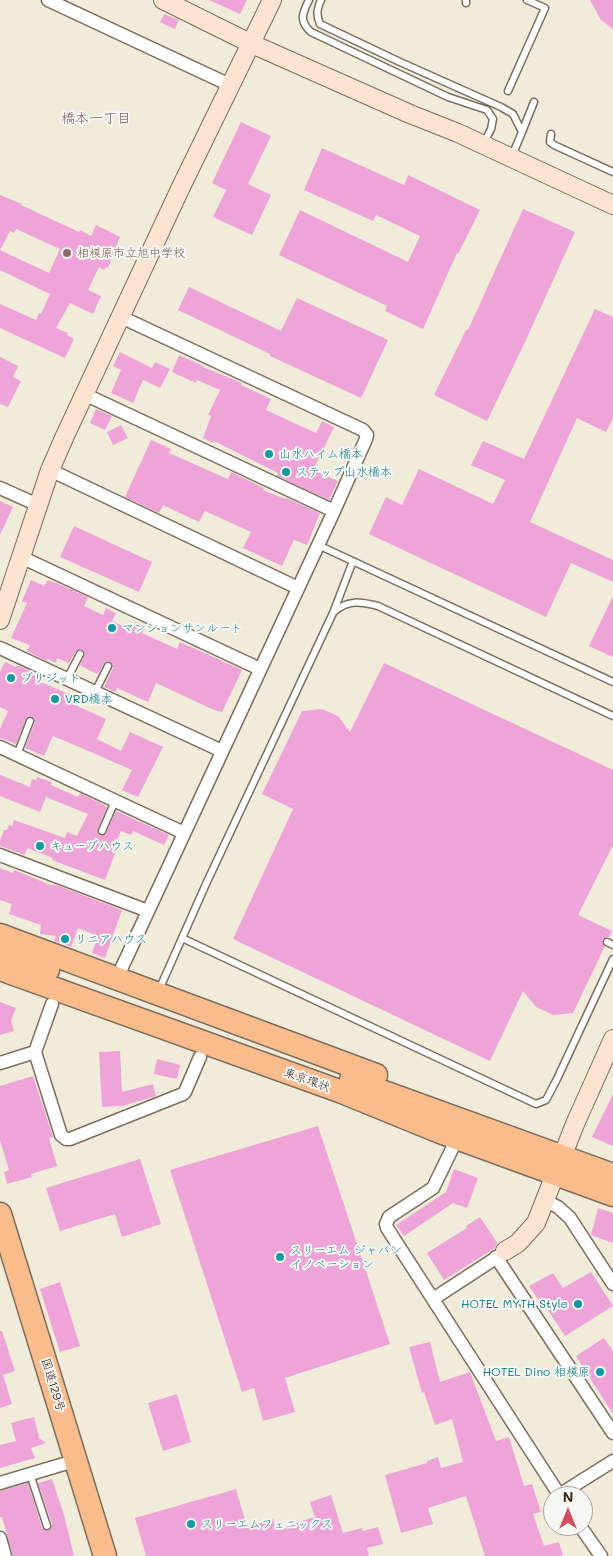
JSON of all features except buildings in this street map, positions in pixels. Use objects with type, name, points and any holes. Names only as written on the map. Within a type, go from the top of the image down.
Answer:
[{"type":"highway","points":[[0,935],[550,1139],[559,1165]]},
{"type":"highway","name":"東京環状","points":[[0,952],[90,994],[440,1132],[531,1165],[559,1165],[613,1174]]},
{"type":"highway","name":"東京環状","points":[[0,969],[90,994],[559,1165],[613,1195]]},
{"type":"highway","points":[[0,982],[52,1004],[452,1149],[531,1165]]},
{"type":"highway","name":"国道129号","points":[[0,1214],[105,1556]]},
{"type":"highway","name":"国道129号","points":[[0,1260],[92,1556]]},
{"type":"street","points":[[48,0],[232,86]]},
{"type":"street","points":[[163,0],[252,44],[483,144],[613,205]]},
{"type":"street","points":[[0,620],[50,470],[180,189],[232,86],[272,0]]},
{"type":"street","points":[[117,978],[367,436],[363,430],[121,317]]},
{"type":"street","points":[[84,394],[334,511]]},
{"type":"street","points":[[50,470],[298,588]]},
{"type":"street","points":[[0,488],[38,505]]},
{"type":"street","points":[[21,557],[260,669]]},
{"type":"street","points":[[0,648],[222,752]]},
{"type":"street","points":[[0,747],[184,833]]},
{"type":"street","points":[[0,855],[148,911]]},
{"type":"street","points":[[52,1004],[35,1052],[61,1135],[66,1139],[183,1094],[200,1057]]},
{"type":"street","points":[[433,1300],[518,1243],[536,1223],[613,1039]]},
{"type":"street","points":[[0,1063],[35,1052]]},
{"type":"street","points":[[452,1149],[433,1188],[390,1217],[386,1224],[387,1228],[553,1486]]},
{"type":"street","points":[[546,1201],[558,1207],[570,1218],[613,1284]]},
{"type":"street","points":[[501,1254],[613,1433]]},
{"type":"street","points":[[574,1486],[613,1461]]},
{"type":"street","points":[[0,1483],[64,1464]]},
{"type":"street","points":[[587,1536],[601,1556]]},
{"type":"street","points":[[0,1538],[5,1556]]},
{"type":"lane","points":[[321,0],[317,10],[320,24],[501,107],[513,114],[522,132]]},
{"type":"lane","points":[[508,91],[545,8],[527,0]]},
{"type":"lane","points":[[308,2],[302,15],[304,26],[311,32],[448,96],[487,110],[493,119],[491,129],[483,144]]},
{"type":"lane","points":[[511,157],[534,102]]},
{"type":"lane","points":[[551,134],[550,142],[554,146],[613,172]]},
{"type":"lane","points":[[318,545],[613,682]]},
{"type":"lane","points":[[157,993],[333,613],[353,561]]},
{"type":"lane","points":[[333,613],[339,607],[349,603],[362,602],[378,606],[613,716]]},
{"type":"lane","points":[[67,679],[80,654]]},
{"type":"lane","points":[[95,692],[108,666]]},
{"type":"lane","points":[[17,755],[30,721]]},
{"type":"lane","points":[[102,831],[115,801]]},
{"type":"lane","points":[[182,938],[536,1104],[546,1100],[613,959]]},
{"type":"lane","points":[[30,1474],[47,1526]]},
{"type":"place","name":"相模原市立旭中学校","points":[[67,253]]},
{"type":"place","name":"山水ハイム橋本","points":[[269,454]]},
{"type":"place","name":"ステップ山水橋本","points":[[286,472]]},
{"type":"place","name":"マンションサンルート","points":[[112,628]]},
{"type":"place","name":"ブリジット","points":[[11,678]]},
{"type":"place","name":"VRD橋本","points":[[55,699]]},
{"type":"place","name":"キューブハウス","points":[[40,846]]},
{"type":"place","name":"リニアハウス","points":[[65,939]]},
{"type":"place","name":"スリーエム ジャパン イノベーション","points":[[280,1257]]},
{"type":"place","name":"HOTEL MYTH Style","points":[[578,1304]]},
{"type":"place","name":"HOTEL Dino 相模原","points":[[600,1372]]},
{"type":"place","name":"スリーエムフェニックス","points":[[191,1524]]},
{"type":"district","name":"橋本一丁目","points":[[96,119]]}]
